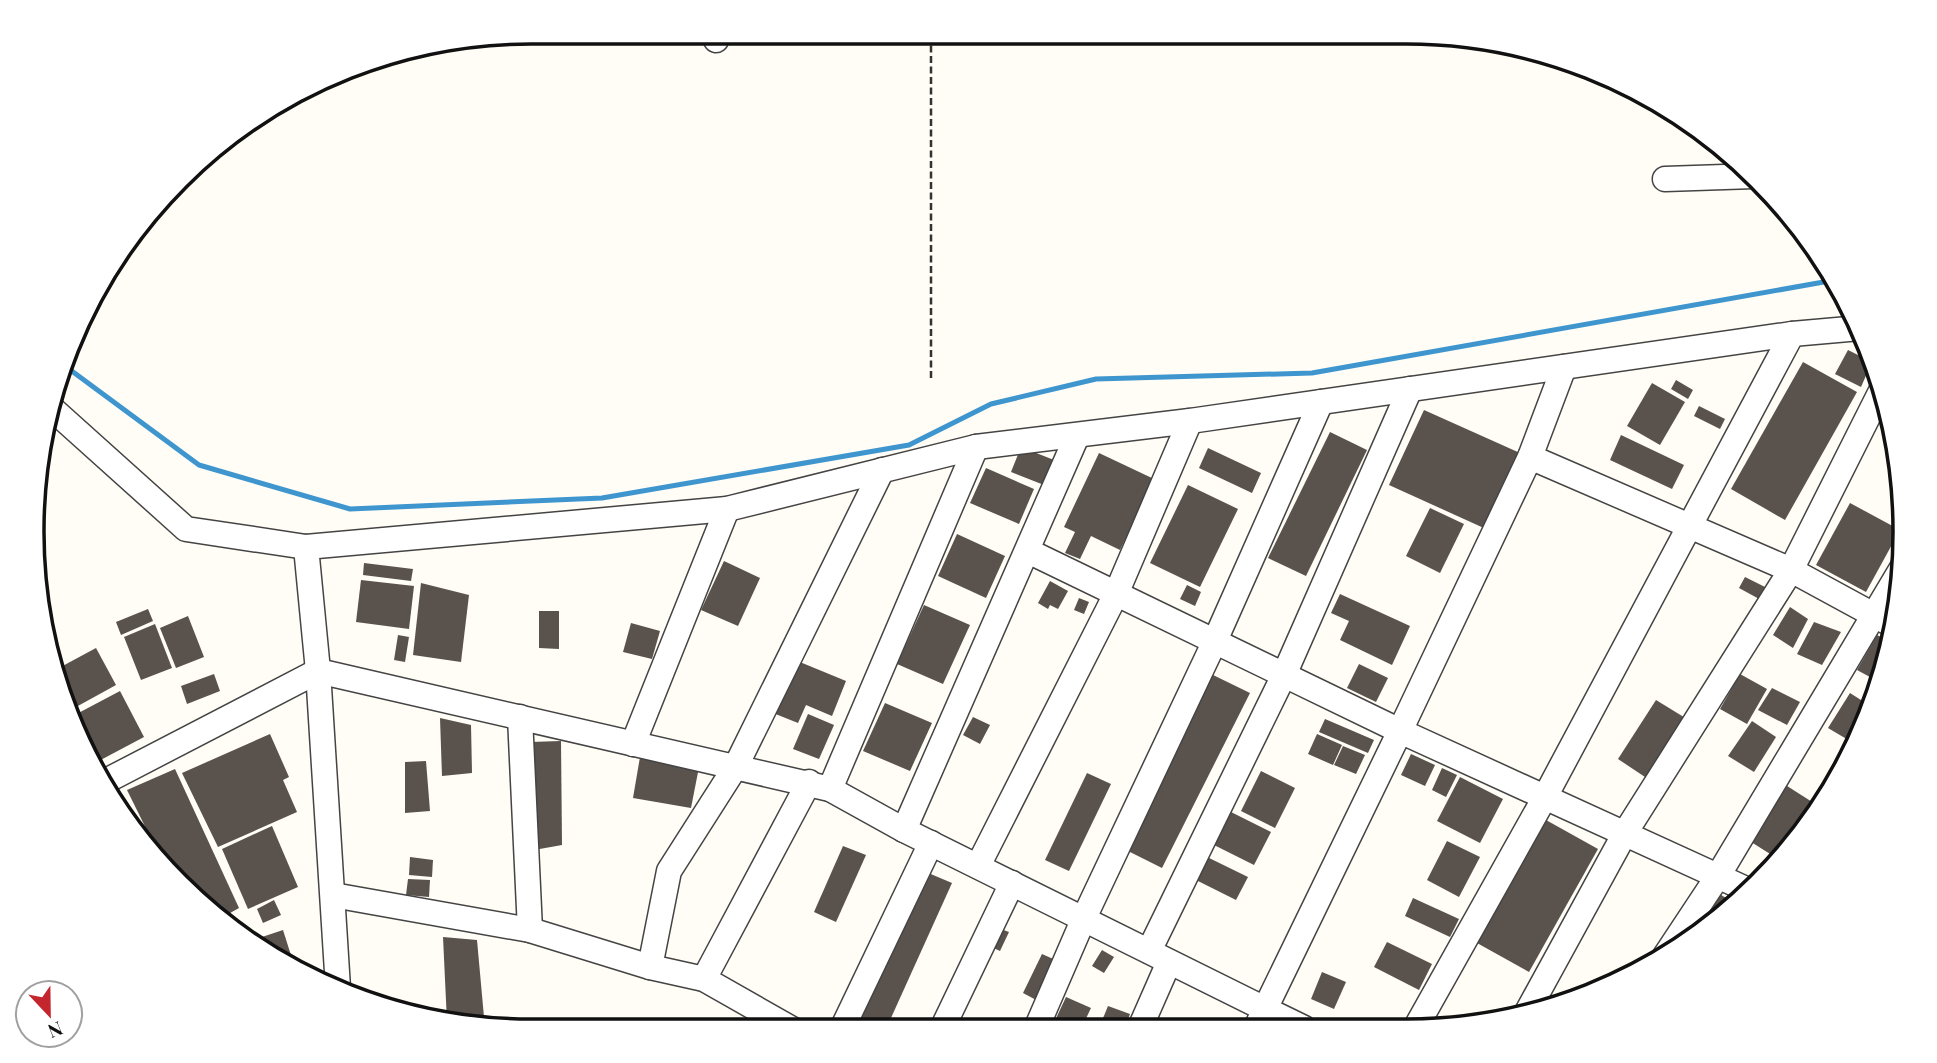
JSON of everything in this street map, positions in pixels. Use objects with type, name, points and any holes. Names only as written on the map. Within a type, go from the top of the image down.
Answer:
[{"type":"street","points":[[1665,179],[1739,177]]},
{"type":"street","points":[[58,414],[186,528],[306,547],[727,509],[976,447],[1190,421],[1792,334],[1849,329]]},
{"type":"street","points":[[1421,1019],[1545,797],[1792,334]]},
{"type":"street","points":[[111,778],[318,671],[820,786],[1159,957],[1261,1019],[1530,457],[1563,367]]},
{"type":"street","points":[[1142,1019],[1159,957],[1410,389]]},
{"type":"street","points":[[1532,1003],[1625,833],[1791,570],[1876,401]]},
{"type":"street","points":[[1040,1019],[1084,918],[1214,643],[1321,402]]},
{"type":"street","points":[[978,866],[1116,594],[1190,421]]},
{"type":"street","points":[[904,830],[1077,436]]},
{"type":"street","points":[[704,979],[820,786],[976,447]]},
{"type":"street","points":[[1530,457],[1791,570],[1884,621],[1679,935]]},
{"type":"street","points":[[650,967],[669,871],[736,766],[883,470]]},
{"type":"street","points":[[634,744],[727,509]]},
{"type":"street","points":[[306,547],[318,671],[337,979]]},
{"type":"street","points":[[1028,551],[1400,731],[1740,886]]},
{"type":"street","points":[[520,718],[530,930]]},
{"type":"street","points":[[847,1019],[932,843]]},
{"type":"street","points":[[947,1019],[1012,883]]},
{"type":"street","points":[[333,895],[530,930],[650,967],[704,979],[773,1019]]},
{"type":"path","points":[[931,44],[931,378]]},
{"type":"building","points":[[1848,350],[1860,356],[1867,374],[1861,387],[1835,374]]},
{"type":"building","points":[[1803,362],[1857,392],[1785,520],[1731,489]]},
{"type":"building","points":[[1676,380],[1693,390],[1688,399],[1671,389]]},
{"type":"building","points":[[1652,383],[1685,402],[1660,445],[1627,426]]},
{"type":"building","points":[[1699,406],[1725,419],[1720,429],[1694,416]]},
{"type":"building","points":[[1424,410],[1520,453],[1486,529],[1389,485]]},
{"type":"building","points":[[1330,432],[1367,450],[1306,576],[1268,558]]},
{"type":"building","points":[[1621,435],[1684,465],[1672,489],[1610,460]]},
{"type":"building","points":[[1021,447],[1054,460],[1044,485],[1011,472]]},
{"type":"building","points":[[1208,448],[1261,473],[1252,493],[1199,468]]},
{"type":"building","points":[[1099,453],[1154,479],[1120,550],[1091,536],[1080,559],[1065,553],[1075,532],[1064,527]]},
{"type":"building","points":[[986,468],[1034,489],[1019,524],[970,503]]},
{"type":"building","points":[[1188,485],[1238,509],[1200,587],[1150,563]]},
{"type":"building","points":[[1850,503],[1893,526],[1893,543],[1866,592],[1816,565]]},
{"type":"building","points":[[1430,508],[1464,524],[1440,573],[1406,556]]},
{"type":"building","points":[[957,534],[1005,556],[986,598],[938,576]]},
{"type":"building","points":[[724,561],[760,578],[738,626],[701,610]]},
{"type":"building","points":[[364,563],[413,569],[411,581],[363,575]]},
{"type":"building","points":[[1745,577],[1767,588],[1761,600],[1739,588]]},
{"type":"building","points":[[361,580],[414,586],[409,629],[356,622]]},
{"type":"building","points":[[1050,581],[1068,591],[1058,609],[1050,605],[1048,609],[1038,603]]},
{"type":"building","points":[[421,583],[469,595],[461,662],[413,655]]},
{"type":"building","points":[[1187,585],[1201,592],[1195,606],[1180,599]]},
{"type":"building","points":[[1340,594],[1410,626],[1392,665],[1340,640],[1349,621],[1331,613]]},
{"type":"building","points":[[1079,598],[1089,602],[1084,614],[1074,610]]},
{"type":"building","points":[[924,605],[970,625],[943,684],[897,664]]},
{"type":"building","points":[[1790,607],[1808,619],[1793,648],[1773,635]]},
{"type":"building","points":[[148,609],[153,621],[121,635],[116,622]]},
{"type":"building","points":[[539,611],[559,611],[559,649],[539,648]]},
{"type":"building","points":[[188,616],[204,657],[176,668],[160,628]]},
{"type":"building","points":[[1814,622],[1841,632],[1822,665],[1797,654]]},
{"type":"building","points":[[631,623],[660,631],[652,659],[623,652]]},
{"type":"building","points":[[155,624],[172,668],[141,680],[124,637]]},
{"type":"building","points":[[398,635],[409,637],[405,662],[394,660]]},
{"type":"building","points":[[1877,635],[1882,637],[1871,677],[1857,670]]},
{"type":"building","points":[[96,648],[116,685],[77,707],[63,666]]},
{"type":"building","points":[[795,660],[846,681],[832,716],[806,705],[798,723],[773,713]]},
{"type":"building","points":[[1359,664],[1388,678],[1376,702],[1347,688]]},
{"type":"building","points":[[214,674],[220,691],[187,704],[181,686]]},
{"type":"building","points":[[1211,674],[1250,693],[1162,868],[1124,849]]},
{"type":"building","points":[[1740,674],[1767,689],[1747,724],[1720,709]]},
{"type":"building","points":[[1772,688],[1800,702],[1787,725],[1758,710]]},
{"type":"building","points":[[120,691],[144,737],[101,760],[79,713]]},
{"type":"building","points":[[1850,693],[1862,701],[1847,739],[1828,728]]},
{"type":"building","points":[[1656,700],[1687,719],[1648,779],[1618,759]]},
{"type":"building","points":[[885,703],[932,723],[910,771],[863,751]]},
{"type":"building","points":[[808,714],[834,725],[819,759],[793,749]]},
{"type":"building","points":[[973,717],[990,725],[980,744],[963,735]]},
{"type":"building","points":[[440,718],[471,725],[472,773],[442,776]]},
{"type":"building","points":[[1325,719],[1374,740],[1368,753],[1319,732]]},
{"type":"building","points":[[1752,721],[1776,737],[1754,772],[1728,756]]},
{"type":"building","points":[[270,734],[289,777],[283,780],[297,812],[218,847],[182,773]]},
{"type":"building","points":[[1317,734],[1342,745],[1333,765],[1308,754]]},
{"type":"building","points":[[561,741],[562,845],[534,850],[530,742]]},
{"type":"building","points":[[1343,746],[1365,755],[1356,774],[1334,765]]},
{"type":"building","points":[[1411,754],[1435,765],[1425,786],[1401,775]]},
{"type":"building","points":[[640,757],[699,767],[691,808],[633,798]]},
{"type":"building","points":[[426,761],[430,811],[405,813],[405,762]]},
{"type":"building","points":[[1442,768],[1457,775],[1446,797],[1432,790]]},
{"type":"building","points":[[175,769],[239,908],[229,913],[165,853],[147,830],[127,790]]},
{"type":"building","points":[[1261,771],[1295,788],[1275,828],[1241,811]]},
{"type":"building","points":[[1087,773],[1111,784],[1069,871],[1045,860]]},
{"type":"building","points":[[1460,777],[1503,799],[1480,843],[1437,821]]},
{"type":"building","points":[[1784,784],[1811,801],[1771,854],[1748,840]]},
{"type":"building","points":[[1231,812],[1271,832],[1254,865],[1214,845]]},
{"type":"building","points":[[1546,820],[1598,849],[1529,972],[1477,943]]},
{"type":"building","points":[[272,826],[298,887],[248,909],[222,849]]},
{"type":"building","points":[[1447,841],[1480,857],[1459,897],[1427,880]]},
{"type":"building","points":[[843,846],[866,855],[836,922],[814,912]]},
{"type":"building","points":[[1205,856],[1248,877],[1236,900],[1194,879]]},
{"type":"building","points":[[410,857],[433,860],[432,877],[409,875]]},
{"type":"building","points":[[926,872],[952,883],[891,1019],[860,1019]]},
{"type":"building","points":[[408,879],[430,880],[429,897],[406,895]]},
{"type":"building","points":[[1718,893],[1727,898],[1703,917]]},
{"type":"building","points":[[1413,898],[1459,919],[1450,937],[1405,916]]},
{"type":"building","points":[[274,900],[281,915],[263,923],[257,909]]},
{"type":"building","points":[[998,928],[1009,932],[1000,951],[989,946]]},
{"type":"building","points":[[283,930],[291,956],[288,954],[261,937]]},
{"type":"building","points":[[443,937],[477,940],[484,1016],[447,1012]]},
{"type":"building","points":[[1387,942],[1432,964],[1419,990],[1374,967]]},
{"type":"building","points":[[1102,950],[1114,957],[1104,973],[1092,966]]},
{"type":"building","points":[[1042,954],[1060,962],[1040,1002],[1023,993]]},
{"type":"building","points":[[1322,972],[1346,982],[1334,1009],[1311,999]]},
{"type":"building","points":[[1066,997],[1091,1008],[1086,1019],[1056,1019]]},
{"type":"building","points":[[1108,1006],[1130,1014],[1128,1019],[1103,1019]]},
{"type":"waterway","points":[[72,371],[199,465],[350,509],[602,498],[909,445],[991,404],[1096,379],[1312,373],[1824,282]]}]
